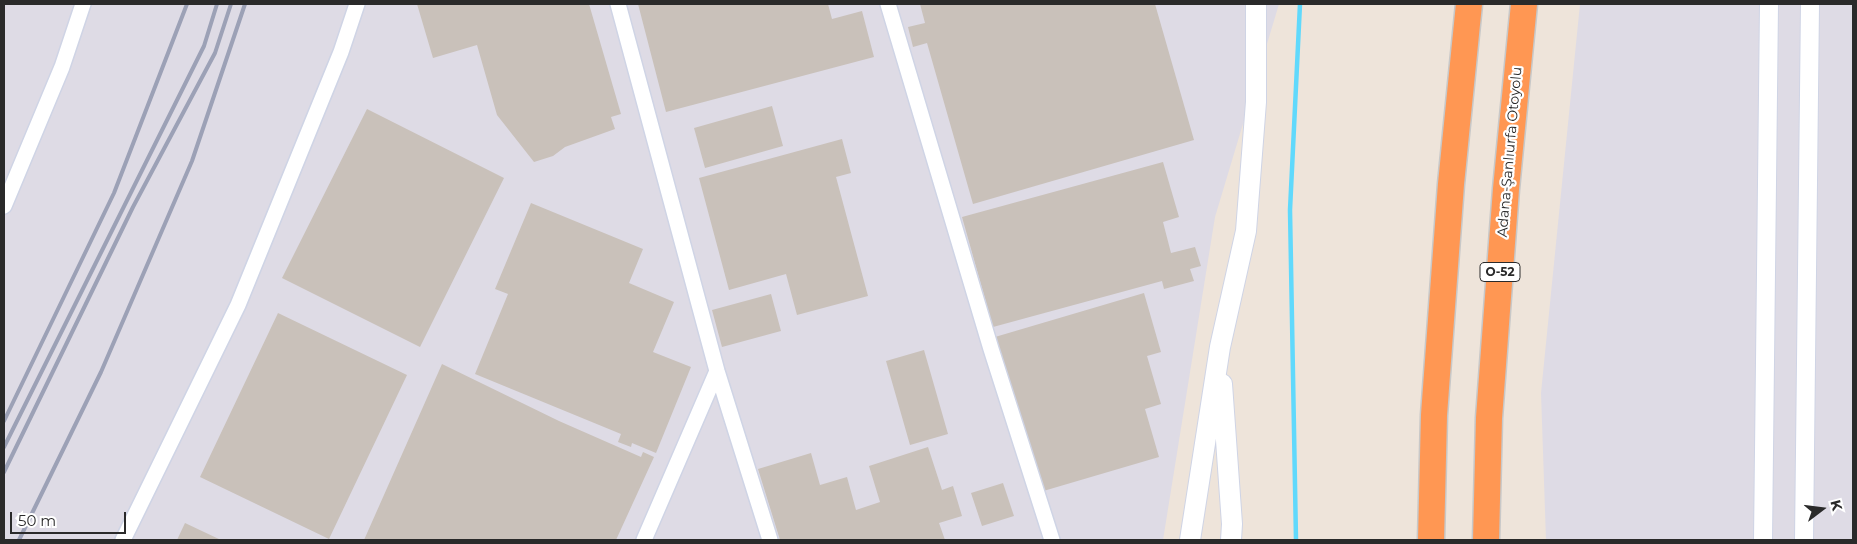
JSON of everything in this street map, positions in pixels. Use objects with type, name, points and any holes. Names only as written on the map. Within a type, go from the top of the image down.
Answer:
[{"type":"highway","points":[[1431,540],[1434,415],[1451,184],[1470,4]]},
{"type":"highway","name":"Adana-Şanlıurfa Otoyolu","points":[[1486,540],[1491,388],[1506,189],[1524,4]]},
{"type":"main road","points":[[1190,540],[1220,347],[1246,231],[1256,102],[1256,4]]},
{"type":"main road","points":[[1220,347],[1232,524],[1231,540]]},
{"type":"street","points":[[4,206],[62,66],[83,4]]},
{"type":"street","points":[[124,540],[238,306],[342,52],[357,4]]},
{"type":"street","points":[[618,4],[717,371],[770,540]]},
{"type":"street","points":[[888,4],[991,349],[1052,540]]},
{"type":"street","points":[[1763,540],[1769,4]]},
{"type":"street","points":[[1804,540],[1810,4]]},
{"type":"street","points":[[644,540],[717,371]]},
{"type":"shaded area","points":[[4,4],[1279,4],[1215,217],[1163,540],[4,540]]},
{"type":"shaded area","points":[[1580,4],[1853,4],[1853,540],[1546,540],[1541,393]]},
{"type":"building","points":[[417,4],[589,4],[621,114],[611,117],[615,129],[565,147],[553,156],[534,162],[497,115],[477,45],[433,58]]},
{"type":"building","points":[[638,4],[828,4],[832,19],[862,11],[874,57],[666,112]]},
{"type":"building","points":[[920,4],[1155,4],[1194,140],[973,204],[927,43],[913,47],[908,27],[925,23]]},
{"type":"building","points":[[772,106],[783,146],[705,168],[694,128]]},
{"type":"building","points":[[367,109],[504,178],[420,347],[282,278]]},
{"type":"building","points":[[842,139],[851,173],[836,177],[868,296],[797,315],[786,274],[729,290],[699,178]]},
{"type":"building","points":[[1163,162],[1179,217],[1163,222],[1171,253],[1195,247],[1201,266],[1190,269],[1194,281],[1164,289],[1162,281],[993,327],[962,217]]},
{"type":"building","points":[[531,203],[643,249],[629,283],[674,302],[653,352],[691,367],[656,453],[632,443],[631,447],[618,442],[621,434],[475,374],[508,294],[495,289]]},
{"type":"building","points":[[1144,293],[1161,352],[1147,356],[1161,404],[1145,409],[1159,457],[1040,492],[995,337]]},
{"type":"building","points":[[771,294],[781,331],[722,347],[712,310]]},
{"type":"building","points":[[278,313],[407,375],[329,539],[200,477]]},
{"type":"building","points":[[924,350],[948,434],[910,445],[886,361]]},
{"type":"building","points":[[442,364],[559,421],[641,457],[643,452],[654,457],[616,540],[364,540]]},
{"type":"building","points":[[928,447],[942,490],[953,486],[962,516],[939,523],[945,540],[780,540],[758,469],[811,453],[820,485],[847,477],[856,510],[880,502],[869,466]]},
{"type":"building","points":[[1003,483],[1014,516],[982,526],[971,493]]},
{"type":"building","points":[[185,523],[221,540],[177,540]]},
{"type":"waterway","points":[[1296,540],[1290,210],[1300,4]]},
{"type":"railway","points":[[4,421],[114,193],[187,4]]},
{"type":"railway","points":[[4,447],[204,46],[217,4]]},
{"type":"railway","points":[[4,472],[133,207],[215,53],[231,4]]},
{"type":"railway","points":[[19,540],[101,372],[192,161],[245,4]]}]
